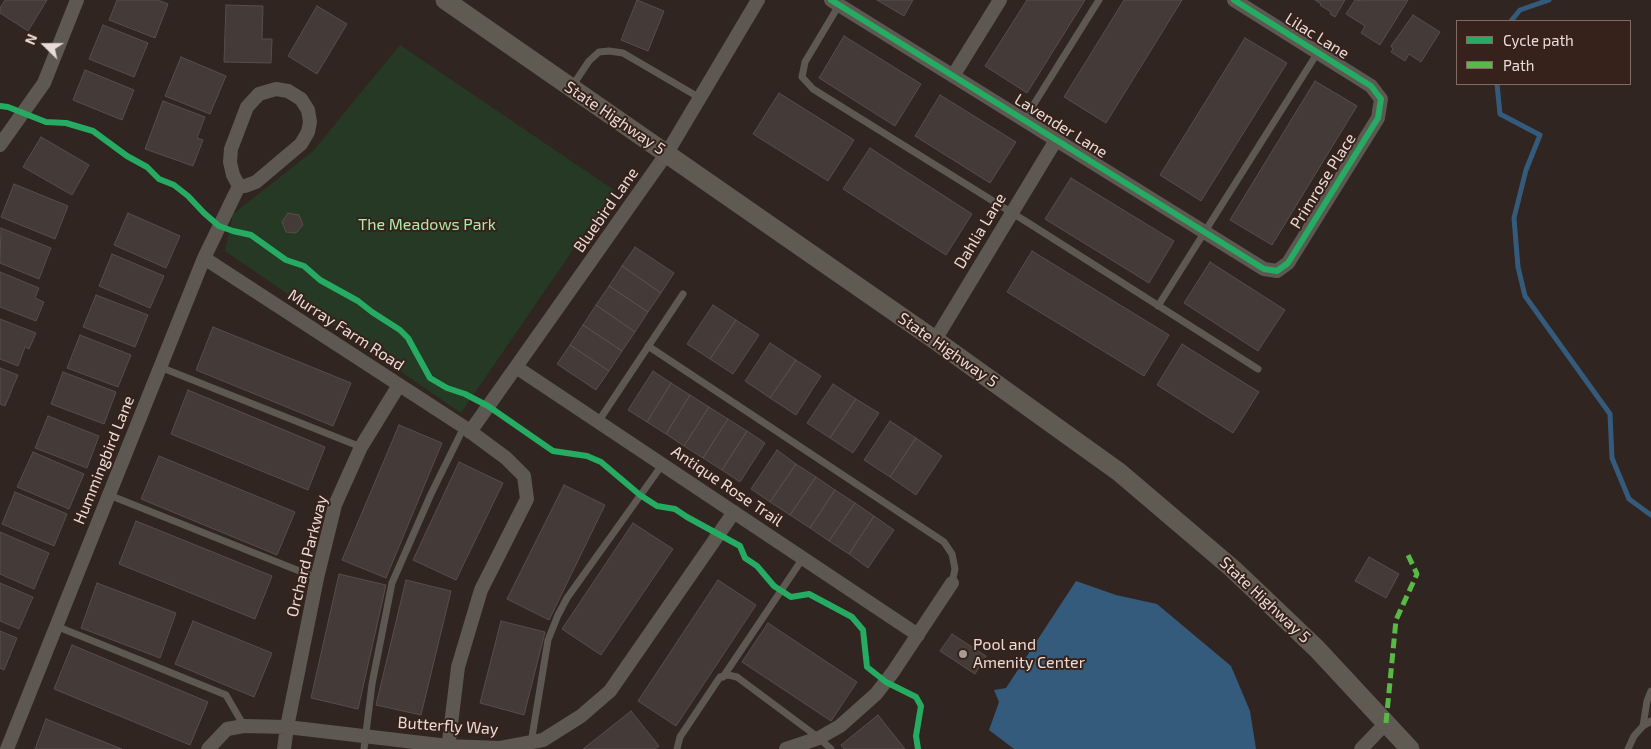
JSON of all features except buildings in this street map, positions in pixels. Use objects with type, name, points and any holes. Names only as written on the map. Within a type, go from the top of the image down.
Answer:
[{"type":"main road","name":"State Highway 5","points":[[445,0],[935,340],[1119,472],[1233,569],[1317,649],[1410,749]]},
{"type":"street","points":[[0,145],[44,83],[77,0]]},
{"type":"street","name":"Bluebird Lane","points":[[467,430],[516,367],[667,153],[758,0]]},
{"type":"street","points":[[953,76],[1000,0]]},
{"type":"street","name":"Lilac Lane","points":[[1234,0],[1371,86],[1381,99]]},
{"type":"street","name":"Lavender Lane","points":[[837,2],[1205,233],[1264,269],[1277,271]]},
{"type":"street","points":[[276,89],[288,91],[301,99],[308,110],[310,122],[308,132],[301,144],[256,182],[239,186],[233,175],[230,162],[231,149],[247,107],[259,94],[276,89]]},
{"type":"street","name":"Primrose Place","points":[[1277,271],[1288,263],[1378,118],[1381,99]]},
{"type":"street","name":"Dahlia Lane","points":[[935,340],[1056,140]]},
{"type":"street","name":"Hummingbird Lane","points":[[7,749],[204,258],[239,186]]},
{"type":"street","name":"Murray Farm Road","points":[[204,258],[467,430],[506,458],[524,476],[527,499],[481,590],[458,666],[448,747]]},
{"type":"street","name":"Antique Rose Trail","points":[[516,367],[918,635]]},
{"type":"street","name":"Orchard Parkway","points":[[284,749],[317,578],[335,504],[361,448],[398,385]]},
{"type":"street","name":"Butterfly Way","points":[[208,749],[227,729],[244,726],[287,727],[364,742],[448,747],[500,748],[543,740],[581,716],[610,691],[734,512]]},
{"type":"street","points":[[786,749],[818,738],[840,726],[876,694],[893,672],[952,583]]},
{"type":"street","points":[[1361,749],[1386,723]]},
{"type":"lane","points":[[1024,120],[1099,0]]},
{"type":"lane","points":[[837,2],[806,62],[802,77],[813,89],[1258,369]]},
{"type":"lane","points":[[571,88],[589,61],[599,52],[609,51],[622,53],[700,98]]},
{"type":"lane","points":[[1158,306],[1318,52]]},
{"type":"lane","points":[[598,422],[683,294]]},
{"type":"lane","points":[[648,346],[944,542],[952,554],[955,569],[952,583]]},
{"type":"lane","points":[[160,367],[361,448]]},
{"type":"lane","points":[[364,742],[372,684],[392,583],[431,494],[467,430]]},
{"type":"lane","points":[[531,743],[548,640],[558,615],[567,598],[662,465]]},
{"type":"lane","points":[[109,495],[317,578]]},
{"type":"lane","points":[[723,677],[803,558]]},
{"type":"lane","points":[[56,626],[226,695],[244,726]]},
{"type":"lane","points":[[676,749],[680,737],[720,677],[728,675],[738,677],[831,749]]},
{"type":"lane","points":[[1643,726],[1647,701],[1651,691]]},
{"type":"lane","points":[[1628,749],[1634,736],[1643,726],[1651,721]]},
{"type":"green space","name":"The Meadows Park","points":[[400,45],[614,190],[461,413],[225,251],[233,214],[313,151]]},
{"type":"water","points":[[1076,581],[1116,595],[1157,604],[1231,666],[1250,711],[1256,749],[1014,749],[989,730],[999,702],[994,690],[1006,688]]},
{"type":"waterway","points":[[1512,20],[1520,10],[1549,0]]},
{"type":"waterway","points":[[1497,85],[1500,114],[1540,135],[1526,170],[1514,218],[1518,267],[1525,296],[1610,414],[1612,458],[1629,499],[1651,515]]},
{"type":"marked path","points":[[1386,723],[1396,620],[1417,574],[1408,555]]},
{"type":"cycle path","points":[[831,0],[1264,269],[1277,271],[1288,263],[1378,118],[1381,99],[1371,86],[1234,0]]},
{"type":"cycle path","points":[[0,106],[8,107],[46,122],[66,123],[93,131],[127,156],[147,167],[159,179],[174,185],[219,226],[251,235],[286,260],[304,266],[320,280],[358,301],[400,330],[408,338],[430,378],[447,388],[465,394],[488,406],[553,451],[587,456],[601,462],[640,495],[657,506],[675,509],[740,546],[745,558],[757,566],[774,586],[791,597],[809,594],[852,617],[863,630],[867,667],[886,682],[916,697],[921,706],[916,736],[918,749]]},
{"type":"place","name":"Pool and Amenity Center","points":[[963,654]]}]
